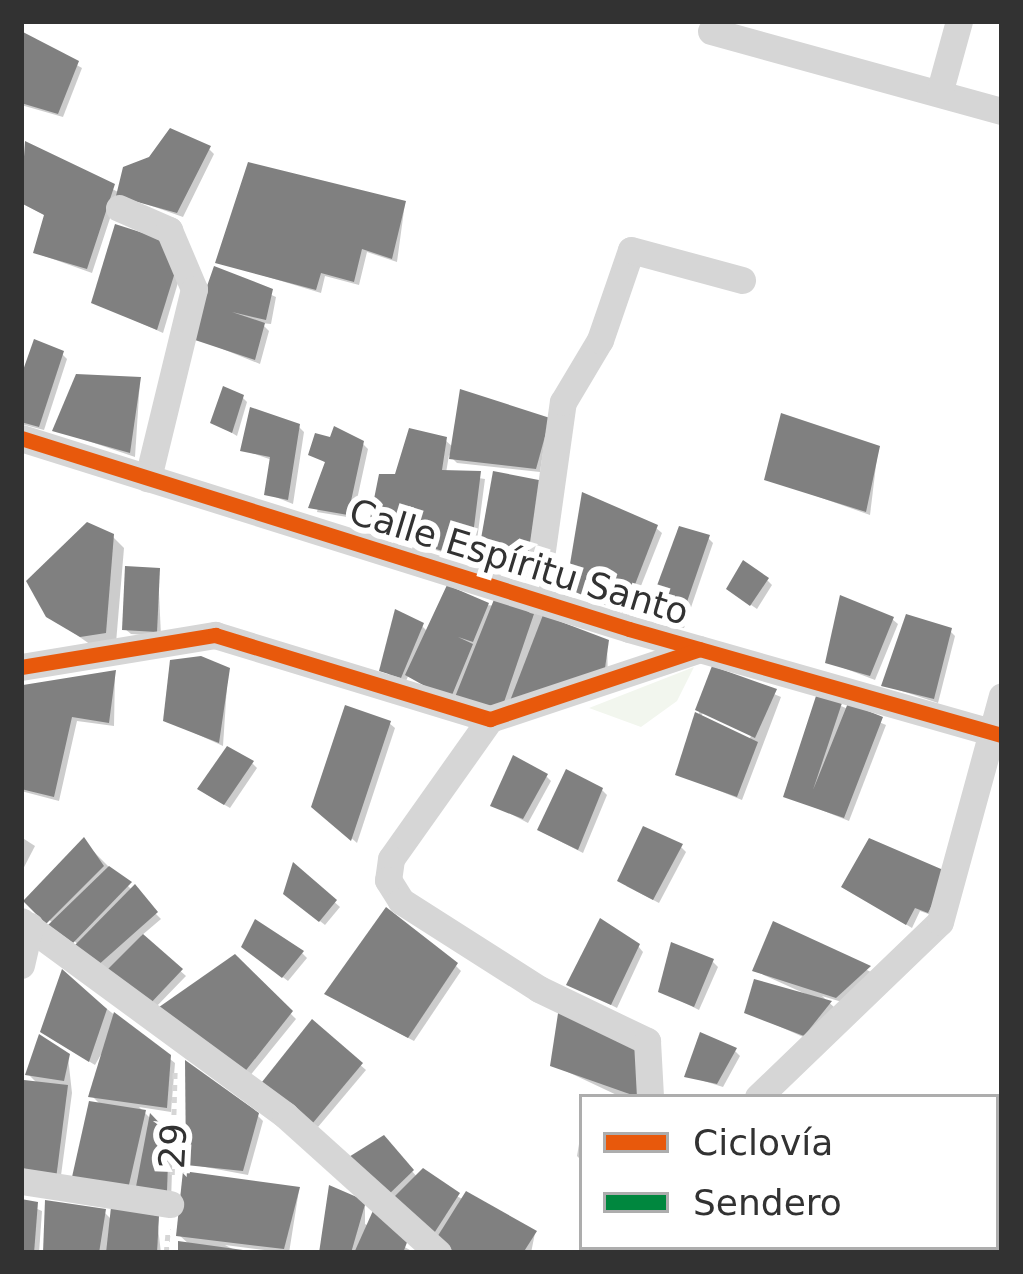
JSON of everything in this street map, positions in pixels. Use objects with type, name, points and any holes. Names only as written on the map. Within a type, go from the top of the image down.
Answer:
[{"type":"street","points":[[940,90],[959,21]]},
{"type":"street","points":[[712,31],[940,90],[1002,111]]},
{"type":"street","points":[[119,208],[169,230],[194,289],[148,478]]},
{"type":"street","points":[[536,600],[562,403],[600,340],[631,250],[742,280]]},
{"type":"street","name":"Calle Espíritu Santo","points":[[21,438],[536,600],[997,733]]},
{"type":"street","points":[[21,667],[215,635],[490,719],[700,649]]},
{"type":"street","points":[[761,1094],[940,922],[997,733],[1002,696]]},
{"type":"street","points":[[490,719],[392,859],[388,880],[401,901],[539,989],[647,1041],[650,1094]]},
{"type":"street","points":[[21,965],[25,923]]},
{"type":"street","points":[[25,923],[176,1040],[285,1115],[438,1253]]},
{"type":"street","points":[[21,1181],[170,1204]]},
{"type":"shaded area","points":[[694,667],[677,701],[641,727],[589,708]]},
{"type":"building","points":[[21,31],[79,61],[58,114],[21,103]]},
{"type":"building","points":[[170,128],[211,146],[177,213],[116,196],[123,167],[149,157]]},
{"type":"building","points":[[25,141],[115,184],[87,269],[33,253],[44,215],[21,203]]},
{"type":"building","points":[[248,162],[406,201],[392,259],[362,249],[354,282],[321,273],[316,290],[215,263]]},
{"type":"building","points":[[115,224],[159,238],[176,269],[157,330],[91,303]]},
{"type":"building","points":[[214,266],[273,289],[266,320],[232,312],[265,323],[255,360],[189,338]]},
{"type":"building","points":[[34,339],[64,351],[39,427],[21,422],[21,376]]},
{"type":"building","points":[[76,374],[141,377],[130,453],[52,431]]},
{"type":"building","points":[[223,386],[244,395],[232,433],[210,423]]},
{"type":"building","points":[[460,389],[550,418],[536,469],[449,459]]},
{"type":"building","points":[[250,407],[300,424],[288,500],[264,495],[270,457],[240,451]]},
{"type":"building","points":[[781,413],[880,446],[866,512],[764,480]]},
{"type":"building","points":[[334,426],[364,441],[348,515],[308,508],[325,462],[308,455],[315,433],[330,437]]},
{"type":"building","points":[[409,428],[447,437],[442,470],[481,471],[470,559],[368,529],[379,474],[395,474]]},
{"type":"building","points":[[493,471],[544,481],[526,576],[476,567]]},
{"type":"building","points":[[582,492],[658,525],[624,613],[566,588]]},
{"type":"building","points":[[87,522],[114,534],[106,633],[80,637],[46,617],[26,581]]},
{"type":"building","points":[[679,526],[710,535],[679,625],[645,618]]},
{"type":"building","points":[[743,560],[769,578],[750,606],[726,589]]},
{"type":"building","points":[[125,566],[160,568],[157,632],[122,630]]},
{"type":"building","points":[[447,585],[489,603],[473,642],[458,637],[473,644],[450,700],[405,675]]},
{"type":"building","points":[[497,592],[536,608],[502,708],[453,702]]},
{"type":"building","points":[[840,595],[894,617],[870,676],[825,663]]},
{"type":"building","points":[[395,609],[424,623],[401,678],[379,671]]},
{"type":"building","points":[[906,614],[952,628],[934,699],[881,686]]},
{"type":"building","points":[[543,615],[609,640],[604,675],[508,706]]},
{"type":"building","points":[[201,656],[230,668],[219,743],[163,721],[170,660]]},
{"type":"building","points":[[712,666],[777,689],[755,738],[695,710]]},
{"type":"building","points":[[116,670],[109,723],[72,717],[54,797],[21,789],[23,685]]},
{"type":"building","points":[[816,696],[842,703],[813,790],[848,703],[883,717],[844,818],[783,797]]},
{"type":"building","points":[[345,705],[391,721],[351,841],[311,807]]},
{"type":"building","points":[[695,712],[758,742],[737,797],[675,775]]},
{"type":"building","points":[[227,746],[254,761],[224,805],[197,789]]},
{"type":"building","points":[[513,755],[548,774],[523,819],[490,806]]},
{"type":"building","points":[[566,769],[603,788],[578,850],[537,830]]},
{"type":"building","points":[[643,826],[683,844],[653,900],[617,881]]},
{"type":"building","points":[[84,837],[104,866],[46,924],[23,901]]},
{"type":"building","points":[[869,838],[948,872],[928,913],[915,908],[906,925],[841,887]]},
{"type":"building","points":[[293,862],[337,900],[319,922],[283,894]]},
{"type":"building","points":[[109,866],[132,882],[73,943],[48,925]]},
{"type":"building","points":[[135,884],[158,912],[96,967],[75,945]]},
{"type":"building","points":[[386,907],[458,963],[408,1038],[324,994]]},
{"type":"building","points":[[600,918],[640,944],[611,1005],[566,985]]},
{"type":"building","points":[[255,919],[304,951],[282,978],[241,947]]},
{"type":"building","points":[[773,921],[871,966],[836,998],[752,971]]},
{"type":"building","points":[[143,934],[183,969],[148,1006],[106,971]]},
{"type":"building","points":[[671,942],[714,959],[694,1007],[658,992]]},
{"type":"building","points":[[235,954],[293,1011],[243,1074],[152,1012]]},
{"type":"building","points":[[62,969],[107,1009],[89,1062],[40,1032]]},
{"type":"building","points":[[754,979],[832,1001],[804,1036],[744,1013]]},
{"type":"building","points":[[559,1007],[646,1056],[639,1094],[550,1066]]},
{"type":"building","points":[[114,1012],[171,1055],[167,1108],[88,1097]]},
{"type":"building","points":[[312,1019],[363,1063],[312,1124],[258,1087]]},
{"type":"building","points":[[700,1032],[737,1048],[717,1084],[684,1077]]},
{"type":"building","points":[[39,1034],[70,1054],[64,1081],[25,1075]]},
{"type":"building","points":[[185,1060],[259,1113],[243,1171],[186,1165]]},
{"type":"building","points":[[24,1080],[68,1085],[56,1179],[21,1176]]},
{"type":"building","points":[[89,1101],[146,1110],[128,1189],[70,1186]]},
{"type":"building","points":[[150,1113],[169,1133],[167,1191],[135,1192]]},
{"type":"building","points":[[384,1135],[414,1170],[385,1198],[344,1160]]},
{"type":"building","points":[[423,1168],[460,1193],[431,1238],[387,1204]]},
{"type":"building","points":[[183,1171],[300,1187],[284,1249],[176,1236]]},
{"type":"building","points":[[329,1185],[366,1201],[351,1253],[319,1253]]},
{"type":"building","points":[[466,1191],[537,1231],[523,1253],[458,1253],[434,1242]]},
{"type":"building","points":[[21,1199],[38,1202],[34,1253],[21,1253]]},
{"type":"building","points":[[45,1200],[106,1209],[99,1253],[43,1253]]},
{"type":"building","points":[[376,1204],[409,1237],[403,1253],[354,1253]]},
{"type":"building","points":[[111,1207],[159,1216],[157,1253],[106,1253]]},
{"type":"building","points":[[178,1241],[243,1250],[243,1253],[178,1253]]},
{"type":"cycle path","points":[[21,438],[629,629],[1002,735]]},
{"type":"cycle path","points":[[21,667],[215,635],[490,719],[700,649]]}]
